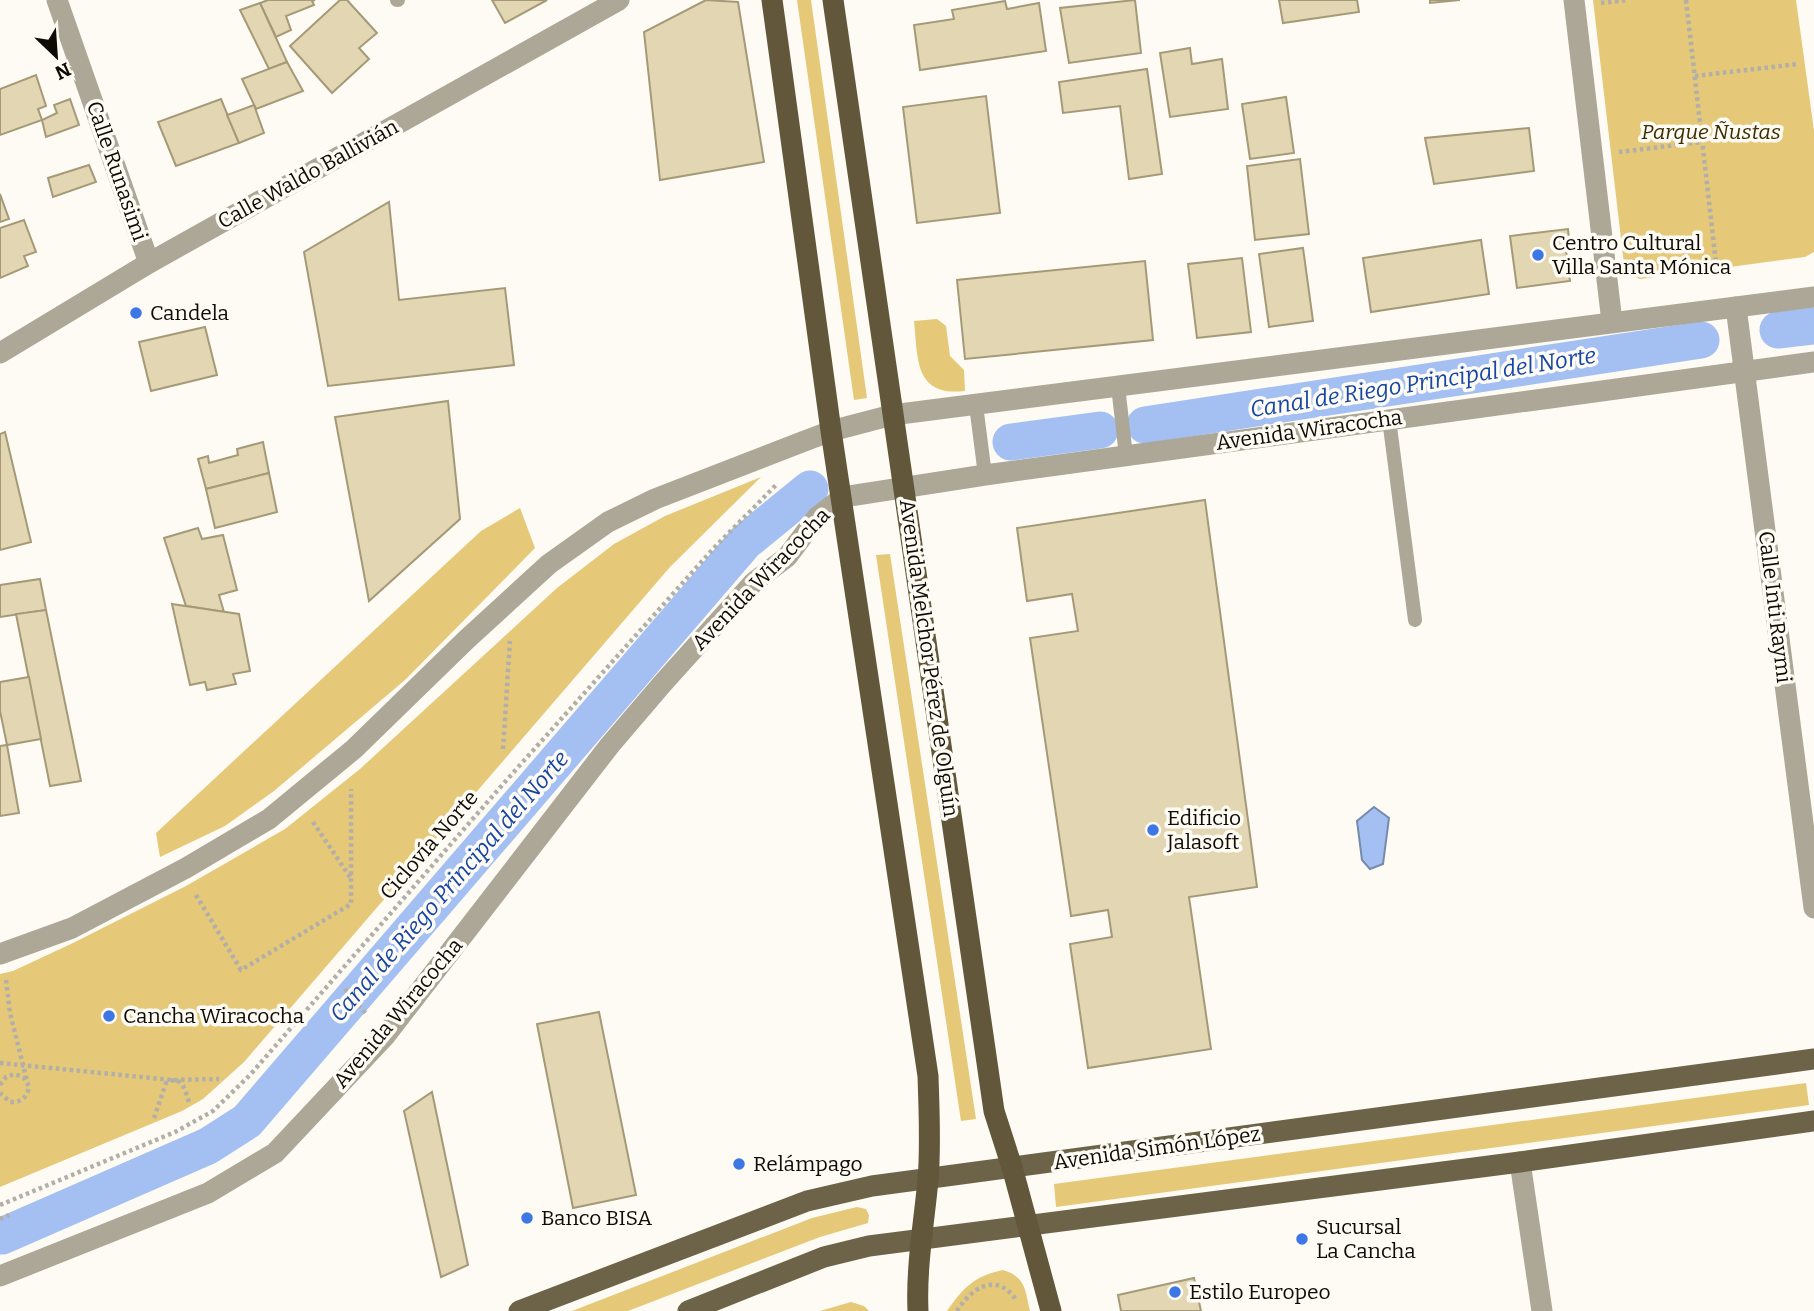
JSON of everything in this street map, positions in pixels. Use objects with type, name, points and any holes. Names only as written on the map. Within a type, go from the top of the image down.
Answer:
[{"type":"highway","points":[[772,0],[831,431],[928,1076],[928,1177],[921,1239],[918,1311]]},
{"type":"highway","name":"Avenida Melchor Pérez de Olguín","points":[[832,0],[994,1111],[1051,1311]]},
{"type":"main road","name":"Avenida Simón López","points":[[519,1311],[807,1201],[872,1186],[1814,1059]]},
{"type":"main road","points":[[688,1311],[824,1258],[869,1246],[1814,1121]]},
{"type":"street","name":"Calle Runasimi","points":[[57,0],[149,263]]},
{"type":"street","name":"Calle Waldo Ballivián","points":[[0,353],[149,263],[620,0]]},
{"type":"street","points":[[1574,0],[1612,322]]},
{"type":"street","points":[[0,954],[72,928],[186,868],[269,819],[354,749],[549,564],[608,522],[655,499],[831,431],[892,415],[1814,297]]},
{"type":"street","name":"Calle Inti Raymi","points":[[1736,307],[1814,908]]},
{"type":"street","name":"Avenida Wiracocha","points":[[0,1276],[208,1193],[275,1153],[385,1036],[610,745],[663,683],[754,582],[787,557],[817,517],[843,497],[904,486],[1814,362]]},
{"type":"street","points":[[1520,1162],[1542,1311]]},
{"type":"lane","points":[[1118,386],[1126,456]]},
{"type":"lane","points":[[976,404],[985,475]]},
{"type":"lane","points":[[1389,419],[1415,620]]},
{"type":"path","points":[[1600,4],[1627,0]]},
{"type":"path","points":[[1686,0],[1716,263]]},
{"type":"path","points":[[1695,76],[1798,64]]},
{"type":"path","points":[[1618,152],[1702,142]]},
{"type":"path","name":"Ciclovía Norte","points":[[0,1205],[175,1132],[213,1111],[250,1075],[504,783],[713,549],[780,481]]},
{"type":"path","points":[[503,749],[510,641]]},
{"type":"path","points":[[194,892],[241,970],[351,904],[351,789]]},
{"type":"path","points":[[313,821],[351,878]]},
{"type":"path","points":[[0,1093],[10,1102],[20,1102],[28,1090],[10,1013],[6,977]]},
{"type":"path","points":[[345,989],[365,1013]]},
{"type":"path","points":[[0,1063],[172,1080],[219,1079]]},
{"type":"path","points":[[0,1085],[6,1077],[15,1074],[27,1082]]},
{"type":"path","points":[[154,1118],[166,1083],[172,1080],[183,1084],[189,1102]]},
{"type":"path","points":[[0,1219],[9,1215]]},
{"type":"path","points":[[957,1311],[969,1293],[986,1285],[998,1286],[1011,1293],[1020,1311]]},
{"type":"green space","points":[[797,0],[811,0],[867,398],[854,400]]},
{"type":"green space","name":"Parque Ñustas","points":[[1593,0],[1796,0],[1814,131],[1814,252],[1805,257],[1640,279],[1629,275],[1624,264]]},
{"type":"green space","points":[[937,319],[946,326],[950,356],[964,370],[965,391],[936,388],[922,372],[918,361],[914,321]]},
{"type":"green space","points":[[761,477],[670,567],[244,1062],[203,1099],[182,1111],[0,1187],[0,974],[13,971],[73,943],[186,886],[285,829],[360,769],[557,588],[614,544],[665,516]]},
{"type":"green space","points":[[520,508],[535,548],[405,680],[274,791],[225,826],[160,857],[156,833],[481,531]]},
{"type":"green space","points":[[890,554],[976,1119],[961,1121],[876,555]]},
{"type":"green space","points":[[1806,1083],[1809,1105],[1056,1207],[1054,1184]]},
{"type":"green space","points":[[857,1207],[866,1209],[869,1215],[868,1223],[820,1237],[628,1311],[572,1311],[812,1218]]},
{"type":"green space","points":[[1003,1270],[1020,1281],[1030,1311],[947,1311],[970,1284]]},
{"type":"green space","points":[[851,1302],[864,1306],[869,1311],[820,1311]]},
{"type":"water","points":[[1374,807],[1389,818],[1383,864],[1370,869],[1362,860],[1357,821]]},
{"type":"building","points":[[268,0],[315,0],[312,1],[314,5],[286,16],[291,30],[276,37],[260,3]]},
{"type":"building","points":[[340,0],[347,0],[377,33],[359,48],[369,59],[332,93],[290,46]]},
{"type":"building","points":[[492,0],[547,0],[505,23]]},
{"type":"building","points":[[706,0],[738,2],[764,162],[660,180],[644,32]]},
{"type":"building","points":[[1135,0],[1141,53],[1069,63],[1060,8]]},
{"type":"building","points":[[1279,0],[1357,0],[1359,12],[1283,23]]},
{"type":"building","points":[[1430,0],[1460,0],[1430,3]]},
{"type":"building","points":[[1005,1],[1007,9],[1039,3],[1046,51],[920,70],[914,25],[954,19],[952,10]]},
{"type":"building","points":[[260,3],[287,62],[269,69],[240,10]]},
{"type":"building","points":[[1190,48],[1192,64],[1222,59],[1228,109],[1170,117],[1160,53]]},
{"type":"building","points":[[287,62],[303,91],[256,109],[242,79]]},
{"type":"building","points":[[1147,69],[1162,174],[1129,179],[1120,106],[1063,113],[1059,82]]},
{"type":"building","points":[[36,75],[46,106],[38,109],[42,120],[0,135],[0,89]]},
{"type":"building","points":[[986,96],[1000,213],[917,223],[903,107]]},
{"type":"building","points":[[1286,97],[1294,153],[1250,159],[1242,104]]},
{"type":"building","points":[[70,99],[79,125],[46,137],[42,120],[57,113],[54,105]]},
{"type":"building","points":[[221,99],[239,143],[176,166],[158,122]]},
{"type":"building","points":[[254,105],[264,133],[239,143],[227,115]]},
{"type":"building","points":[[1529,128],[1534,171],[1434,184],[1425,138]]},
{"type":"building","points":[[1300,159],[1309,234],[1255,240],[1247,166]]},
{"type":"building","points":[[89,165],[96,182],[53,197],[48,178]]},
{"type":"building","points":[[0,194],[9,219],[0,222]]},
{"type":"building","points":[[389,202],[399,300],[505,288],[514,365],[328,386],[304,252]]},
{"type":"building","points":[[24,220],[36,252],[24,256],[28,266],[0,278],[0,228]]},
{"type":"building","name":"Centro Cultural Villa Santa Mónica","points":[[1568,229],[1570,249],[1566,250],[1570,281],[1517,288],[1510,236]]},
{"type":"building","points":[[1481,240],[1489,294],[1371,312],[1363,258]]},
{"type":"building","points":[[1303,248],[1313,321],[1269,327],[1259,254]]},
{"type":"building","points":[[1242,258],[1251,332],[1197,338],[1188,264]]},
{"type":"building","points":[[1145,261],[1153,340],[965,359],[957,280]]},
{"type":"building","points":[[205,327],[217,375],[151,391],[139,342]]},
{"type":"building","points":[[448,401],[460,519],[369,601],[335,417]]},
{"type":"building","points":[[5,432],[31,542],[0,550],[0,434]]},
{"type":"building","points":[[263,442],[269,473],[206,489],[198,459],[208,456],[209,463],[238,455],[237,449]]},
{"type":"building","points":[[269,473],[277,512],[215,528],[206,489]]},
{"type":"building","name":"Edificio Jalasoft","points":[[1205,500],[1257,887],[1189,897],[1211,1049],[1088,1068],[1070,944],[1112,937],[1108,910],[1071,916],[1030,638],[1078,631],[1072,594],[1027,601],[1017,528]]},
{"type":"building","points":[[198,528],[202,539],[223,535],[237,590],[219,595],[224,612],[186,606],[164,538]]},
{"type":"building","points":[[40,579],[46,610],[0,617],[0,585]]},
{"type":"building","points":[[172,604],[239,614],[250,671],[233,674],[236,684],[207,690],[205,682],[190,685]]},
{"type":"building","points":[[46,610],[81,781],[50,786],[16,614]]},
{"type":"building","points":[[29,677],[41,739],[7,745],[0,711],[0,682]]},
{"type":"building","points":[[7,745],[19,813],[0,816],[0,746]]},
{"type":"building","points":[[599,1012],[636,1195],[573,1208],[537,1024]]},
{"type":"building","points":[[432,1092],[468,1265],[441,1277],[404,1111]]},
{"type":"building","points":[[1194,1278],[1201,1311],[1121,1311],[1118,1295]]},
{"type":"waterway","name":"Canal de Riego Principal del Norte","points":[[1778,330],[1814,326]]},
{"type":"waterway","name":"Canal de Riego Principal del Norte","points":[[1145,425],[1701,340]]},
{"type":"waterway","name":"Canal de Riego Principal del Norte","points":[[1011,442],[1100,430]]},
{"type":"waterway","name":"Canal de Riego Principal del Norte","points":[[2,1236],[208,1146],[247,1121],[745,542],[810,489]]},
{"type":"place","name":"Centro Cultural Villa Santa Mónica","points":[[1538,255]]},
{"type":"place","name":"Candela","points":[[136,313]]},
{"type":"place","name":"Edificio Jalasoft","points":[[1153,830]]},
{"type":"place","name":"Cancha Wiracocha","points":[[109,1016]]},
{"type":"place","name":"Relámpago","points":[[739,1164]]},
{"type":"place","name":"Banco BISA","points":[[527,1218]]},
{"type":"place","name":"Sucursal La Cancha","points":[[1302,1239]]},
{"type":"place","name":"Estilo Europeo","points":[[1175,1292]]}]
